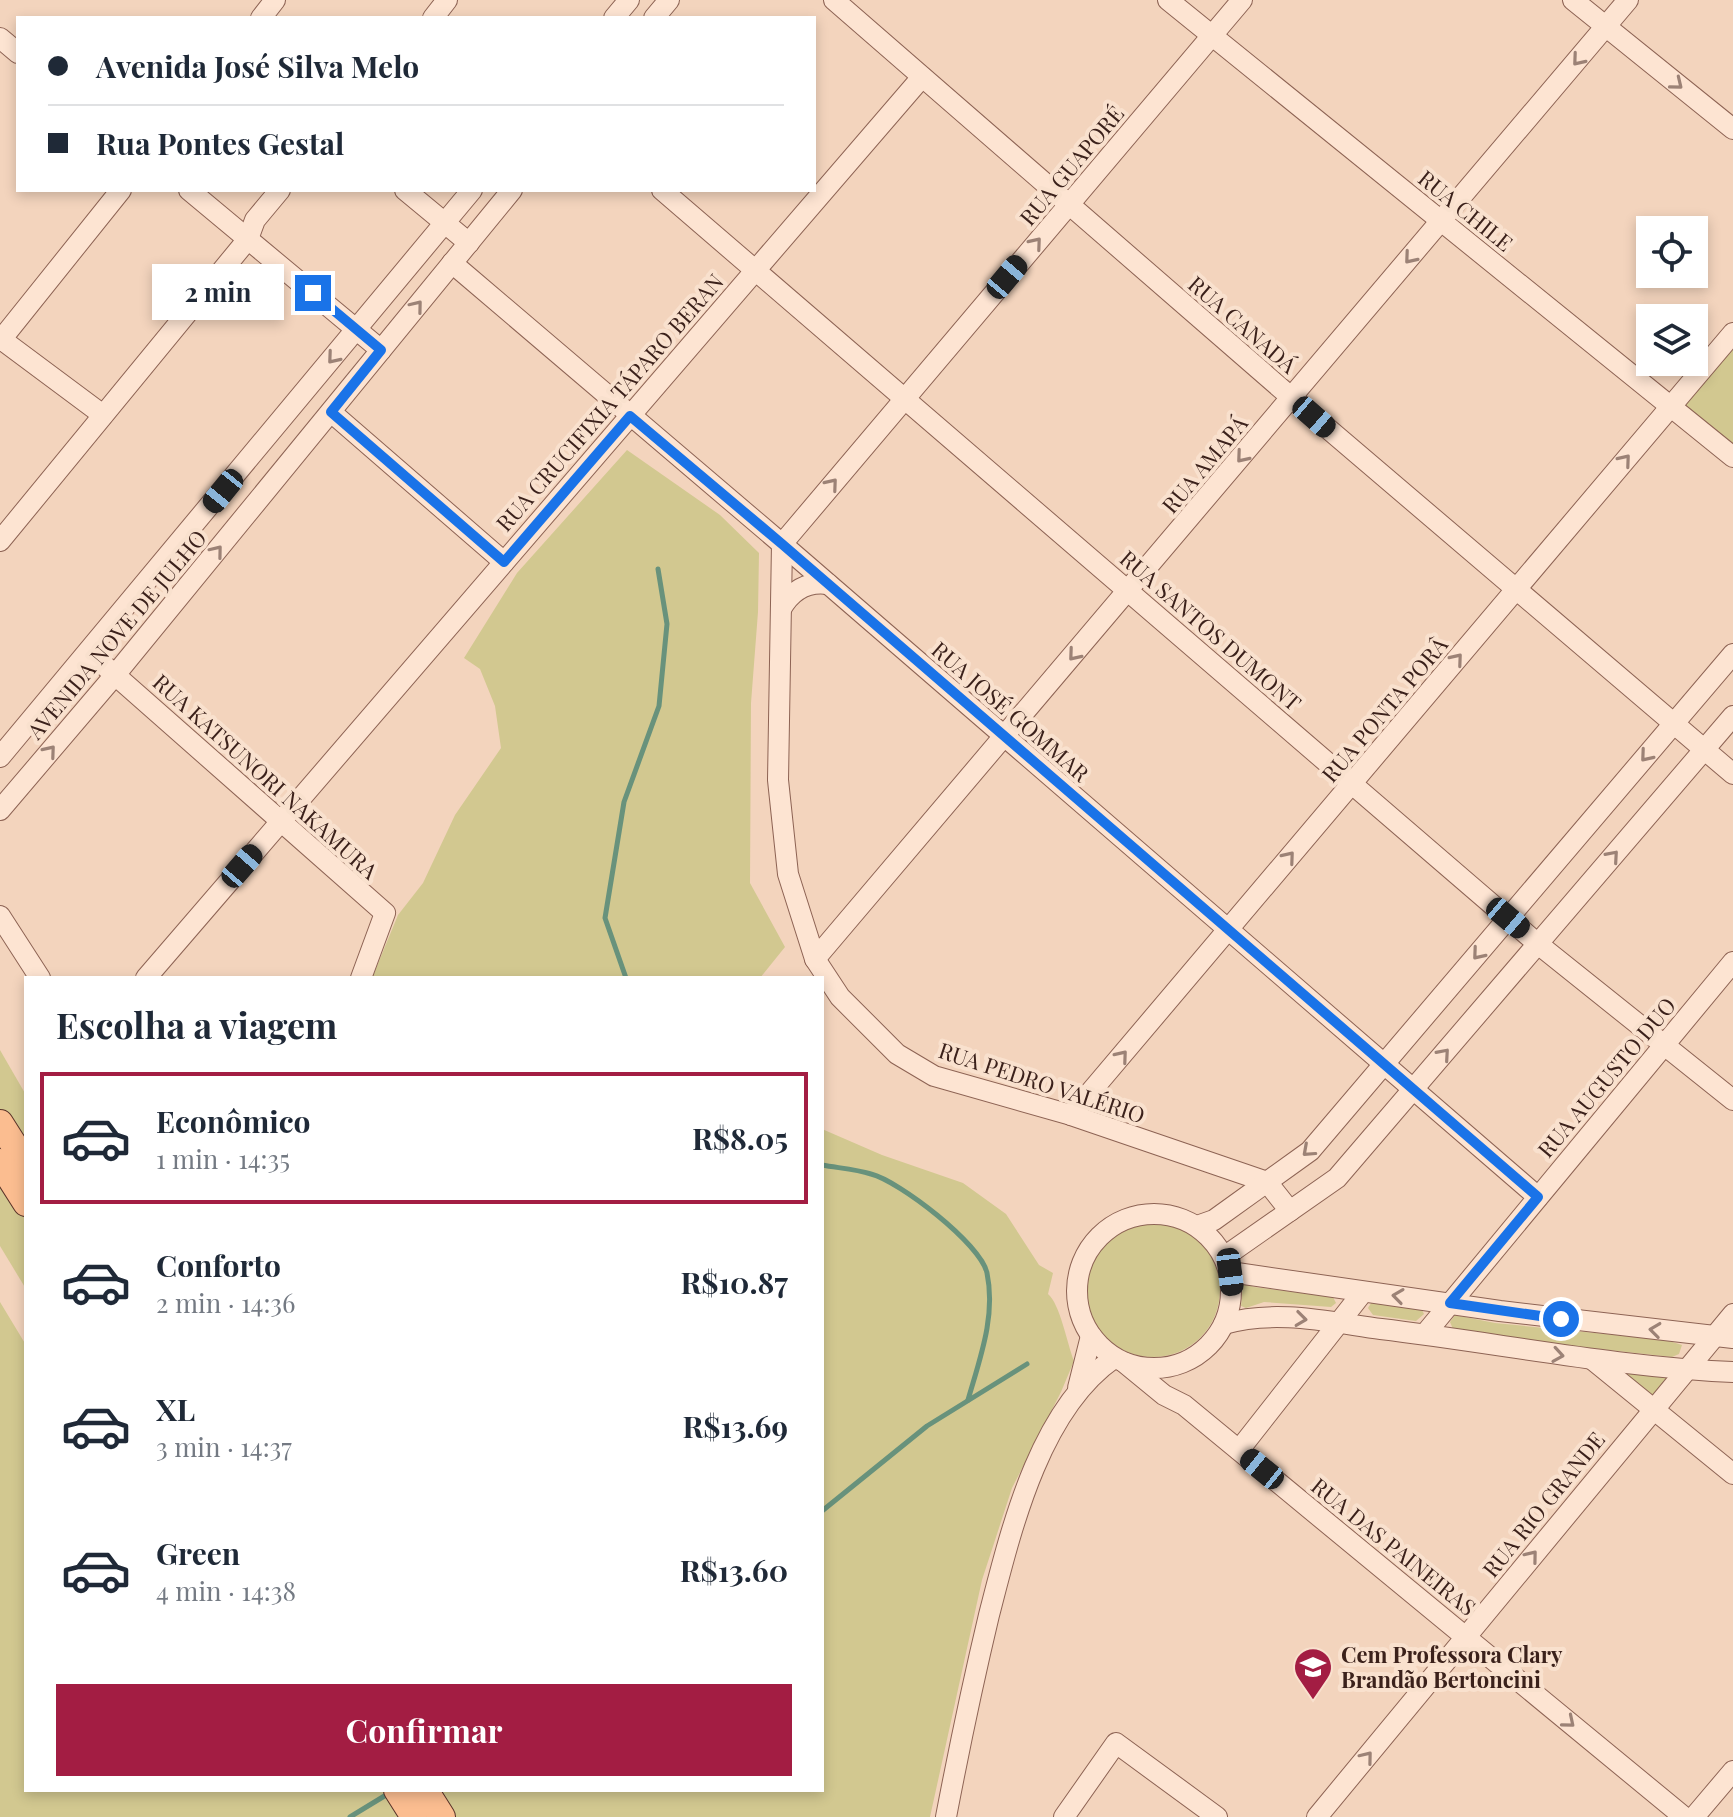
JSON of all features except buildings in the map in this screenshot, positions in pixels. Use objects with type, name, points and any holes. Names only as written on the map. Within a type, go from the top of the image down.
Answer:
[{"type":"main road","points":[[0,1123],[24,1161]]},
{"type":"main road","points":[[0,1162],[24,1200]]},
{"type":"main road","points":[[400,1792],[432,1816]]},
{"type":"main road","points":[[426,1792],[432,1816]]},
{"type":"street","points":[[435,16],[447,0]]},
{"type":"street","points":[[616,16],[629,0]]},
{"type":"street","points":[[656,16],[669,0]]},
{"type":"street","name":"RUA CANADÁ","points":[[834,0],[1292,398],[1733,774]]},
{"type":"street","name":"RUA CHILE","points":[[1168,0],[1733,457]]},
{"type":"street","name":"RUA GUAPORÉ","points":[[782,544],[1242,0]]},
{"type":"street","points":[[1573,0],[1733,129]]},
{"type":"street","name":"RUA AMAPÁ","points":[[815,959],[1628,0]]},
{"type":"street","points":[[0,38],[16,51]]},
{"type":"street","name":"RUA CRUCIFIXIA TÁPARO BERAN","points":[[148,976],[922,77]]},
{"type":"street","points":[[103,415],[1,340],[119,192]]},
{"type":"street","points":[[191,192],[381,350]]},
{"type":"street","points":[[0,541],[248,239],[255,220],[278,192]]},
{"type":"street","points":[[407,192],[469,243]]},
{"type":"street","name":"AVENIDA NOVE DE JULHO","points":[[0,757],[470,192]]},
{"type":"street","name":"AVENIDA NOVE DE JULHO","points":[[0,810],[115,675],[510,192]]},
{"type":"street","name":"RUA SANTOS DUMONT","points":[[664,192],[1538,944],[1733,1100]]},
{"type":"street","name":"RUA JOSÉ GOMMAR","points":[[452,263],[1538,1197]]},
{"type":"street","name":"RUA PONTA PORÂ","points":[[1071,1115],[1733,333]]},
{"type":"street","points":[[331,412],[504,562]]},
{"type":"street","name":"RUA PEDRO VALÉRIO","points":[[782,544],[778,780],[788,874],[815,959],[840,997],[897,1054],[934,1076],[1071,1115],[1267,1182]]},
{"type":"street","points":[[781,609],[791,594],[799,589],[813,584],[828,584]]},
{"type":"street","name":"RUA KATSUNORI NAKAMURA","points":[[89,652],[385,913],[362,976]]},
{"type":"street","points":[[1197,1226],[1214,1220],[1310,1151],[1733,654]]},
{"type":"street","points":[[1227,1264],[1290,1211],[1337,1178],[1733,716]]},
{"type":"street","points":[[0,916],[39,976]]},
{"type":"street","name":"RUA AUGUSTO DUO","points":[[1425,1334],[1733,962]]},
{"type":"street","points":[[1267,1182],[1290,1211]]},
{"type":"street","points":[[1151,1213],[1175,1216],[1197,1226],[1212,1239],[1227,1264],[1231,1299],[1224,1324],[1212,1342],[1196,1356],[1177,1365],[1142,1368],[1120,1360],[1091,1336],[1080,1315],[1076,1291],[1080,1268],[1091,1247],[1107,1229],[1128,1218],[1151,1213]]},
{"type":"street","points":[[1227,1264],[1363,1292],[1723,1338],[1733,1314]]},
{"type":"street","points":[[1239,1450],[1363,1292]]},
{"type":"street","points":[[1224,1324],[1271,1316],[1425,1334],[1593,1360],[1733,1372]]},
{"type":"street","points":[[1077,1392],[1091,1336]]},
{"type":"street","name":"RUA RIO GRANDE","points":[[1317,1817],[1685,1370],[1723,1338]]},
{"type":"street","points":[[946,1817],[971,1689],[1019,1507],[1039,1456],[1077,1392],[1099,1368],[1120,1360]]},
{"type":"street","name":"RUA DAS PAINEIRAS","points":[[1120,1360],[1164,1395],[1184,1405],[1684,1817]]},
{"type":"street","points":[[1593,1360],[1733,1474]]},
{"type":"street","points":[[1177,1365],[1177,1393],[1184,1405]]},
{"type":"street","points":[[1064,1817],[1116,1743],[1217,1817]]},
{"type":"street","points":[[1694,1817],[1733,1771]]},
{"type":"shaded area","points":[[1733,343],[1733,446],[1682,405]]},
{"type":"shaded area","points":[[627,450],[720,515],[759,553],[751,703],[750,883],[785,947],[762,976],[373,976],[398,915],[423,883],[455,815],[501,748],[495,706],[480,669],[464,658],[517,573]]},
{"type":"shaded area","points":[[0,1050],[24,1092],[24,1286],[0,1246]]},
{"type":"shaded area","points":[[824,1130],[882,1155],[963,1183],[1006,1214],[1039,1265],[1053,1273],[1048,1294],[1060,1315],[1074,1361],[1012,1488],[982,1580],[930,1817],[0,1817],[0,1302],[24,1342],[24,1792],[824,1792]]},
{"type":"shaded area","points":[[1153,1223],[1179,1228],[1201,1242],[1215,1264],[1220,1290],[1215,1316],[1201,1338],[1179,1352],[1153,1357],[1127,1352],[1105,1338],[1091,1316],[1086,1290],[1091,1264],[1105,1242],[1127,1228]]},
{"type":"shaded area","points":[[1243,1283],[1333,1297],[1336,1303],[1331,1307],[1264,1302],[1246,1308],[1241,1306]]},
{"type":"shaded area","points":[[1373,1300],[1421,1308],[1424,1314],[1416,1321],[1373,1315],[1368,1308]]},
{"type":"shaded area","points":[[1455,1315],[1495,1323],[1666,1340],[1682,1345],[1679,1354],[1672,1357],[1545,1343],[1453,1329],[1450,1322]]},
{"type":"shaded area","points":[[1606,1366],[1677,1373],[1653,1403]]},
{"type":"waterway","points":[[625,976],[605,918],[624,802],[659,706],[667,624],[658,569]]},
{"type":"waterway","points":[[824,1165],[871,1174],[900,1188],[955,1231],[981,1261],[987,1273],[990,1305],[982,1353],[968,1400]]},
{"type":"waterway","points":[[824,1509],[927,1426],[1027,1364]]},
{"type":"waterway","points":[[350,1817],[391,1792]]},
{"type":"place","name":"Cem Professora Clary Brandão Bertoncini","points":[[1313,1701]]},
{"type":"route","points":[[313,293],[381,350],[331,412],[504,562],[630,416],[1538,1197],[1450,1303],[1561,1319]]}]
